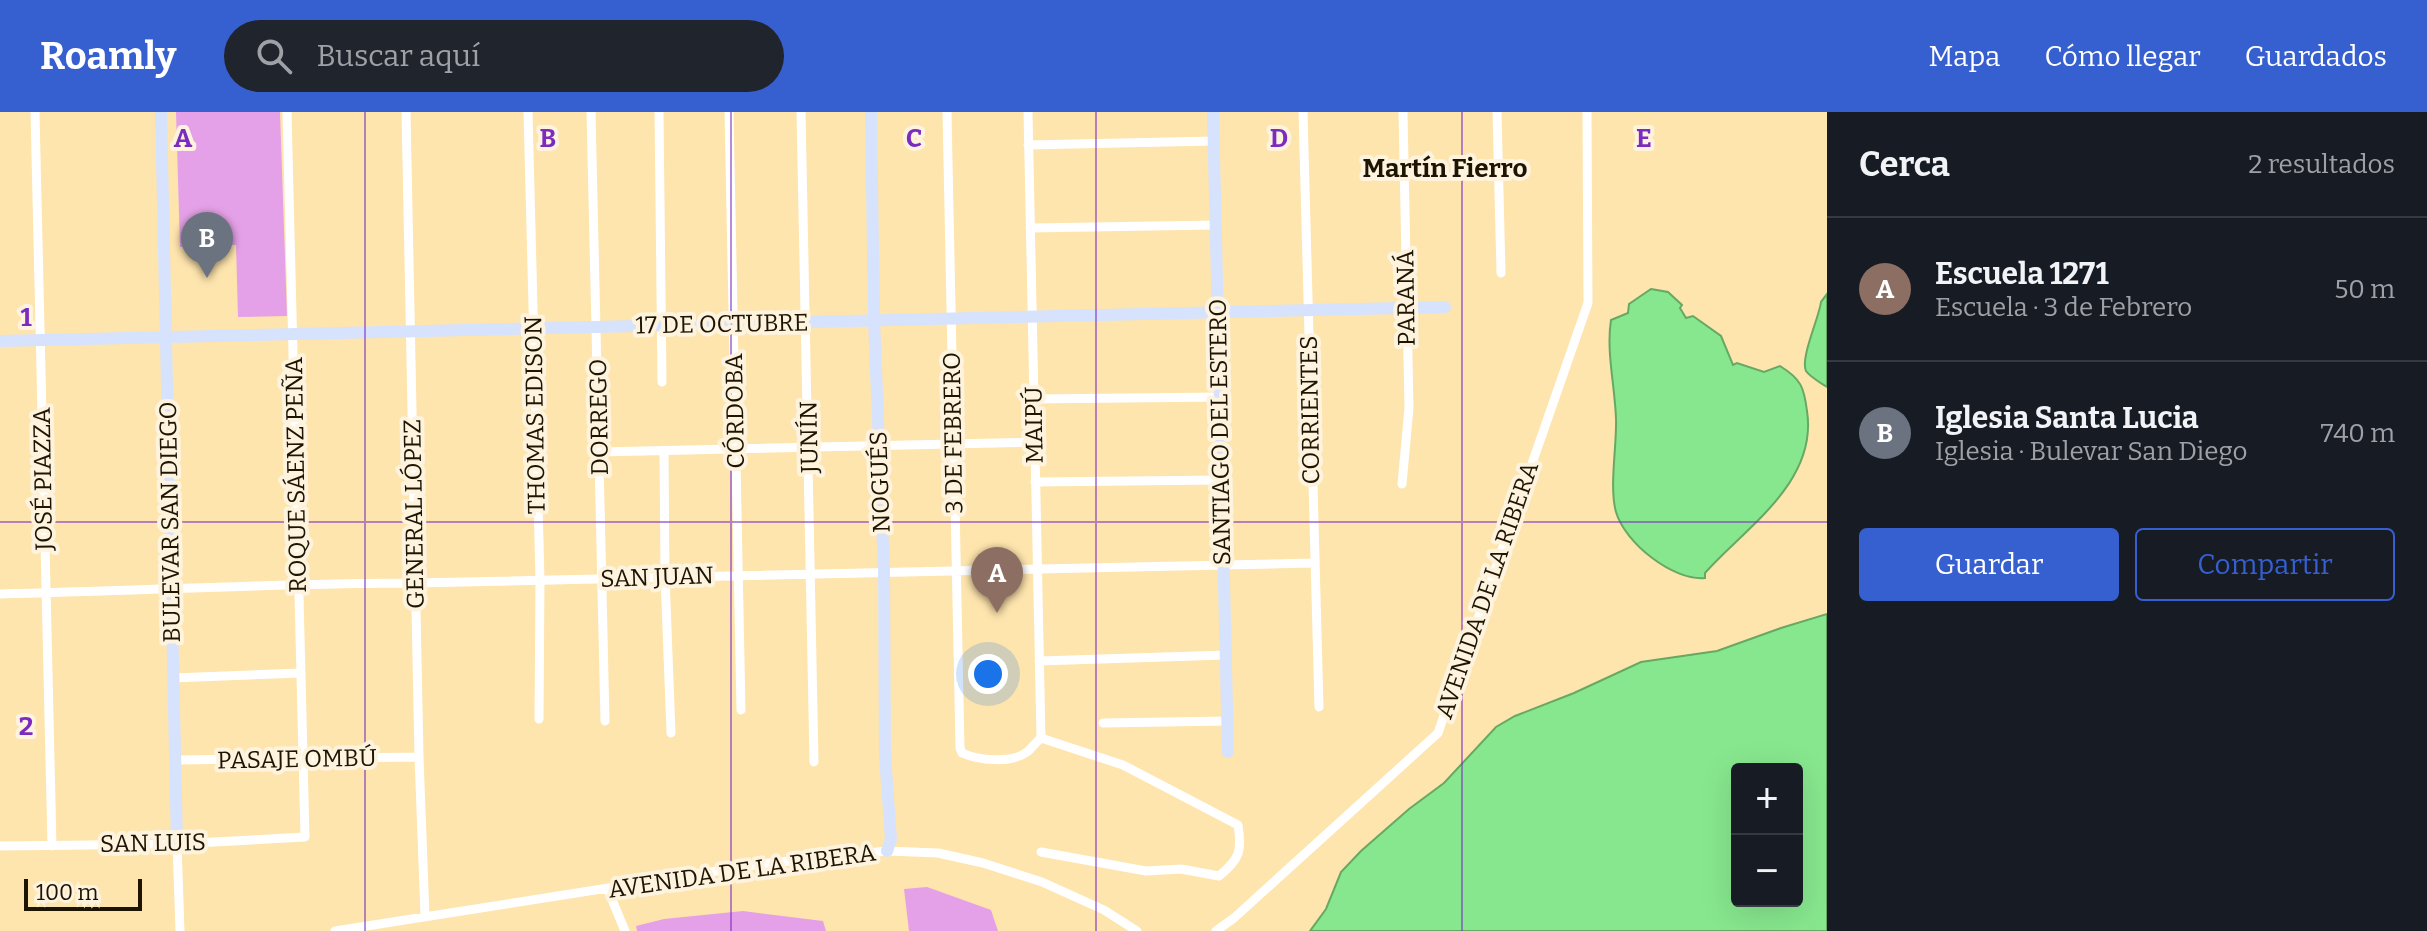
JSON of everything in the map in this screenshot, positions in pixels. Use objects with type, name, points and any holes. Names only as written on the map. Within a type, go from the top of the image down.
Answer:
[{"type":"street","name":"JOSÉ PIAZZA","points":[[35,112],[52,846]]},
{"type":"street","name":"BULEVAR SAN DIEGO","points":[[161,112],[180,931]]},
{"type":"street","name":"ROQUE SÁENZ PEÑA","points":[[287,112],[305,837]]},
{"type":"street","name":"GENERAL LÓPEZ","points":[[406,112],[425,916]]},
{"type":"street","name":"THOMAS EDISON","points":[[528,112],[540,580],[539,719]]},
{"type":"street","name":"DORREGO","points":[[591,112],[605,721]]},
{"type":"street","points":[[659,112],[662,382]]},
{"type":"street","name":"CÓRDOBA","points":[[729,112],[741,710]]},
{"type":"street","name":"JUNÍN","points":[[801,112],[814,762]]},
{"type":"street","name":"NOGUÉS","points":[[871,112],[874,320],[884,571],[885,756],[891,839],[887,851]]},
{"type":"street","name":"3 DE FEBRERO","points":[[947,112],[960,748],[962,753],[981,759],[1017,756],[1027,752],[1041,738]]},
{"type":"street","name":"MAIPÚ","points":[[1028,112],[1041,738]]},
{"type":"street","name":"SANTIAGO DEL ESTERO","points":[[1213,112],[1228,752]]},
{"type":"street","name":"CORRIENTES","points":[[1303,112],[1319,707]]},
{"type":"street","name":"PARANÁ","points":[[1402,484],[1409,408],[1403,112]]},
{"type":"street","points":[[1497,112],[1501,273]]},
{"type":"street","name":"AVENIDA DE LA RIBERA","points":[[1216,931],[1438,733],[1588,303],[1587,112]]},
{"type":"street","points":[[1028,145],[1214,141]]},
{"type":"street","points":[[1030,228],[1216,225]]},
{"type":"street","name":"17 DE OCTUBRE","points":[[0,341],[1445,307]]},
{"type":"street","points":[[1034,399],[1220,397]]},
{"type":"street","points":[[600,452],[1035,442]]},
{"type":"street","points":[[664,451],[671,733]]},
{"type":"street","points":[[1035,482],[1221,480]]},
{"type":"street","name":"SAN JUAN","points":[[0,594],[299,583],[1313,563]]},
{"type":"street","points":[[1039,661],[1226,655]]},
{"type":"street","points":[[173,678],[301,673]]},
{"type":"street","points":[[1103,723],[1227,721]]},
{"type":"street","points":[[1041,738],[1123,765],[1238,825],[1241,844],[1235,863],[1219,876],[1181,869],[1146,871],[1041,852]]},
{"type":"street","name":"PASAJE OMBÚ","points":[[175,760],[419,757]]},
{"type":"street","name":"SAN LUIS","points":[[0,846],[177,844],[305,837]]},
{"type":"street","name":"AVENIDA DE LA RIBERA","points":[[335,931],[761,864],[887,851],[938,853],[983,863],[1042,882],[1104,910],[1137,931]]},
{"type":"street","points":[[608,890],[625,931]]},
{"type":"shaded area","points":[[176,112],[280,112],[287,316],[238,317],[236,245],[180,247]]},
{"type":"shaded area","points":[[1651,289],[1668,292],[1682,305],[1680,308],[1686,318],[1693,316],[1721,336],[1733,365],[1737,363],[1764,372],[1780,366],[1787,371],[1800,384],[1806,403],[1807,436],[1801,460],[1790,481],[1776,501],[1705,573],[1705,578],[1679,573],[1652,558],[1629,536],[1621,524],[1614,502],[1616,419],[1610,357],[1611,320],[1628,313],[1629,304]]},
{"type":"shaded area","points":[[1827,294],[1827,387],[1806,371],[1805,365],[1821,302]]},
{"type":"shaded area","points":[[1827,614],[1827,931],[1310,931],[1326,909],[1341,872],[1409,809],[1444,783],[1496,727],[1641,662],[1717,651]]},
{"type":"shaded area","points":[[927,887],[991,910],[998,931],[909,931],[904,889]]},
{"type":"shaded area","points":[[743,911],[823,921],[826,931],[637,931],[636,926],[664,919]]},
{"type":"place","name":"Iglesia Santa Lucia","points":[[207,278]]},
{"type":"place","name":"Escuela 1271","points":[[997,613]]},
{"type":"district","name":"Martín Fierro","points":[[1445,168]]}]
